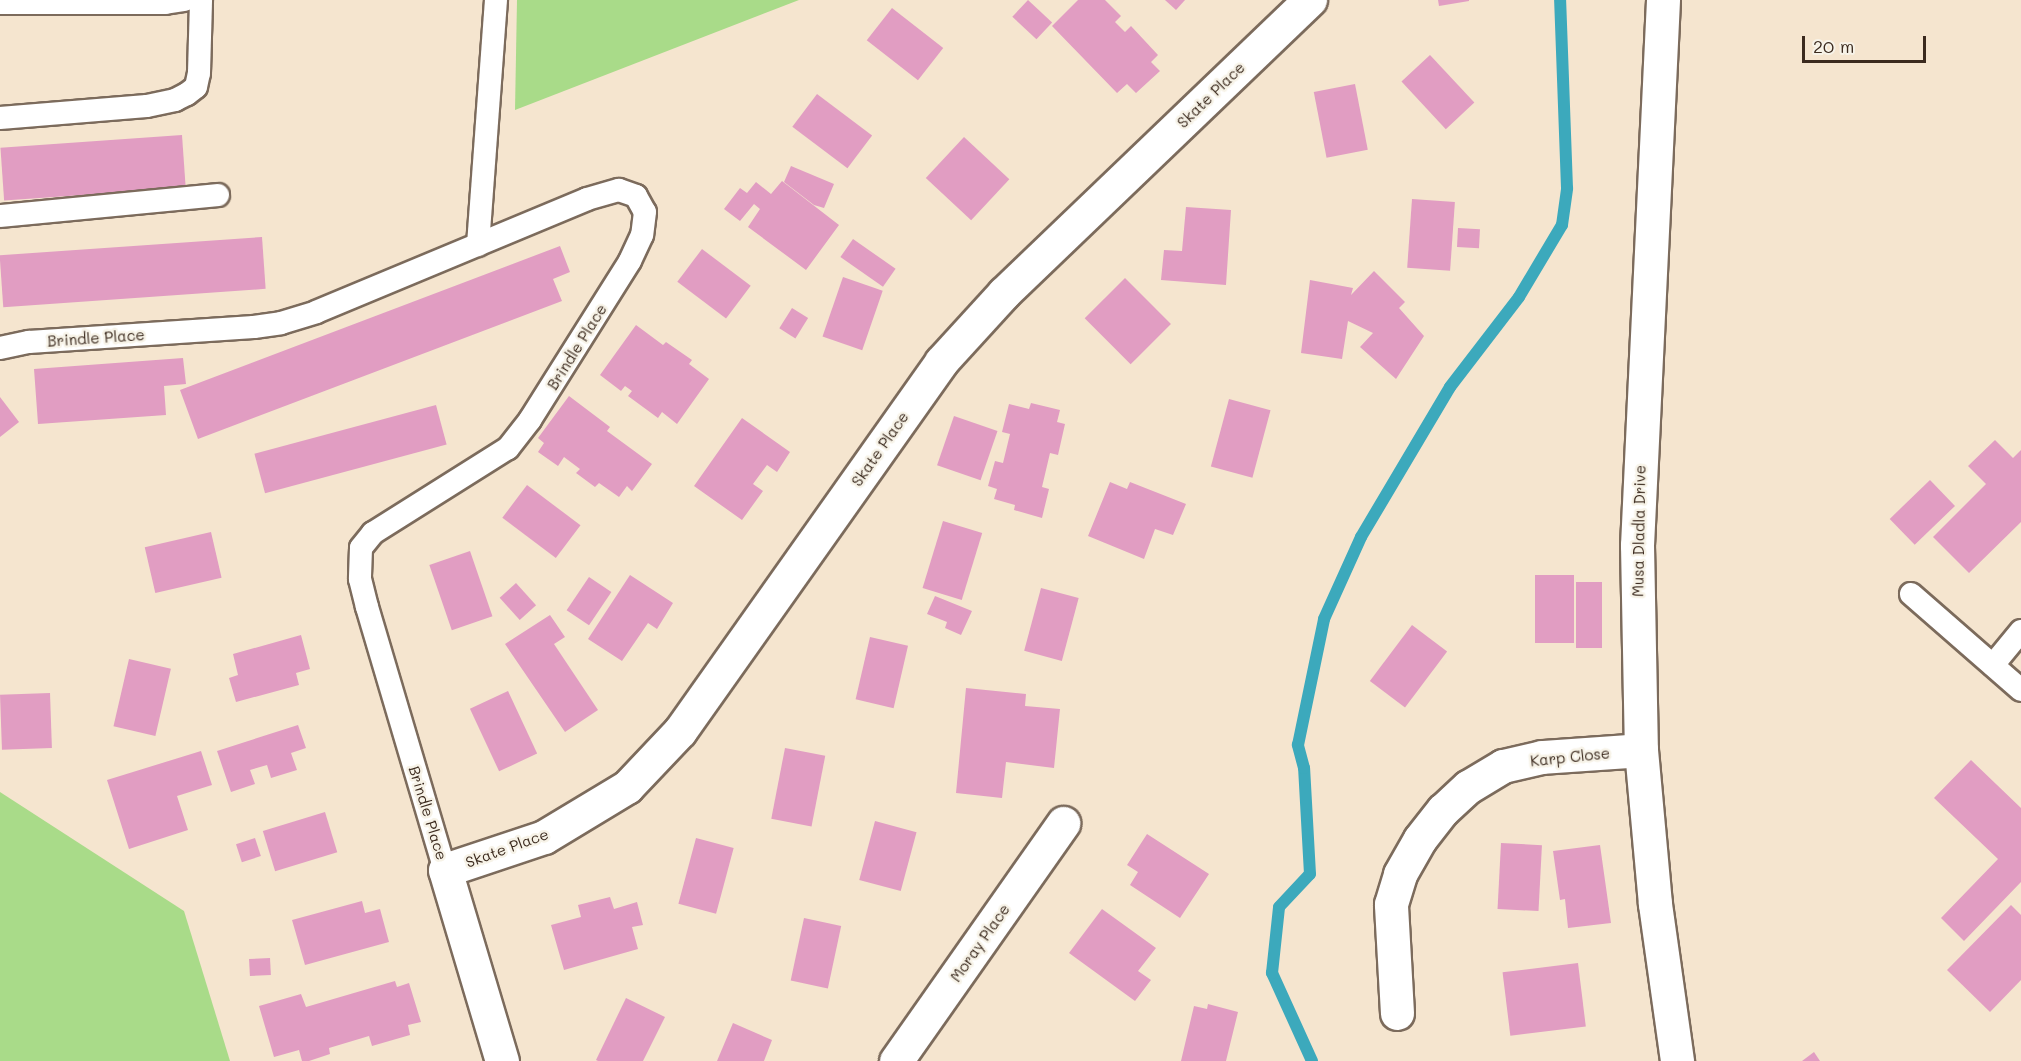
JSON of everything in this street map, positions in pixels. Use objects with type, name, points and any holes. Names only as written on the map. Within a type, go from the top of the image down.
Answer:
[{"type":"street","name":"Skate Place","points":[[445,870],[544,837],[627,787],[680,731],[941,362],[1004,293],[1310,0]]},
{"type":"street","name":"Musa Dladla Drive","points":[[1663,0],[1637,545],[1641,750],[1655,904],[1677,1061]]},
{"type":"street","name":"Karp Close","points":[[1397,1013],[1391,904],[1400,874],[1420,839],[1443,810],[1468,787],[1503,766],[1542,757],[1641,750]]},
{"type":"street","name":"Moray Place","points":[[896,1061],[1062,823]]},
{"type":"street","name":"Brindle Place","points":[[445,870],[502,1061]]},
{"type":"lane","points":[[0,3],[165,3],[185,0]]},
{"type":"lane","points":[[0,118],[147,106],[175,100],[187,94],[196,87],[199,73],[201,0]]},
{"type":"lane","points":[[478,245],[496,0]]},
{"type":"lane","name":"Brindle Place","points":[[0,348],[29,342],[254,327],[281,323],[316,312],[587,200],[619,190],[636,195],[645,212],[642,235],[630,261],[530,420],[508,448],[373,533],[361,548],[360,579],[366,607],[445,870]]},
{"type":"lane","points":[[0,216],[218,195]]},
{"type":"lane","points":[[1911,594],[2021,690]]},
{"type":"lane","points":[[1993,665],[2021,631]]},
{"type":"green space","points":[[517,0],[799,0],[515,110]]},
{"type":"green space","points":[[0,792],[184,911],[230,1061],[0,1061]]},
{"type":"building","points":[[1028,0],[1052,23],[1036,39],[1012,17]]},
{"type":"building","points":[[1078,0],[1105,0],[1121,16],[1115,22],[1125,32],[1131,26],[1158,55],[1151,62],[1160,71],[1136,93],[1127,84],[1117,93],[1052,26]]},
{"type":"building","points":[[1165,0],[1185,0],[1176,10]]},
{"type":"building","points":[[1438,0],[1469,0],[1469,1],[1439,6]]},
{"type":"building","points":[[892,8],[943,48],[918,80],[867,40]]},
{"type":"building","points":[[1430,55],[1474,103],[1446,129],[1401,82]]},
{"type":"building","points":[[1355,84],[1368,150],[1327,158],[1314,92]]},
{"type":"building","points":[[817,94],[872,136],[847,168],[792,127]]},
{"type":"building","points":[[182,135],[186,188],[4,201],[0,148]]},
{"type":"building","points":[[964,137],[1009,179],[971,220],[926,178]]},
{"type":"building","points":[[791,166],[834,184],[824,208],[814,205],[784,182]]},
{"type":"building","points":[[782,181],[839,225],[806,270],[748,227],[760,209],[754,204],[740,221],[724,209],[740,188],[747,193],[756,182],[771,194]]},
{"type":"building","points":[[1412,199],[1455,202],[1450,271],[1407,268]]},
{"type":"building","points":[[1186,207],[1231,210],[1226,285],[1161,280],[1164,250],[1182,251]]},
{"type":"building","points":[[1458,228],[1480,229],[1479,248],[1457,247]]},
{"type":"building","points":[[262,237],[266,289],[3,307],[0,255]]},
{"type":"building","points":[[853,239],[896,269],[883,287],[840,257]]},
{"type":"building","points":[[560,246],[570,272],[553,279],[562,301],[198,439],[180,390]]},
{"type":"building","points":[[702,249],[751,286],[726,318],[677,282]]},
{"type":"building","points":[[1374,271],[1405,302],[1399,308],[1424,336],[1396,379],[1360,347],[1373,333],[1348,321],[1342,359],[1301,353],[1310,280],[1353,288],[1351,295]]},
{"type":"building","points":[[843,277],[883,291],[862,350],[822,337]]},
{"type":"building","points":[[1125,278],[1171,324],[1131,364],[1085,318]]},
{"type":"building","points":[[792,308],[808,318],[795,338],[779,328]]},
{"type":"building","points":[[636,325],[663,345],[666,342],[692,360],[689,364],[709,379],[677,424],[662,412],[658,418],[628,396],[632,391],[625,386],[621,391],[600,375]]},
{"type":"building","points":[[183,358],[186,384],[164,386],[166,415],[38,424],[34,369]]},
{"type":"building","points":[[569,396],[610,427],[607,431],[652,464],[632,491],[627,486],[619,497],[599,483],[595,487],[576,473],[580,469],[564,457],[558,466],[538,452],[544,443],[538,438]]},
{"type":"building","points":[[0,397],[19,422],[0,437]]},
{"type":"building","points":[[1229,399],[1271,410],[1252,478],[1211,467]]},
{"type":"building","points":[[1031,403],[1060,410],[1057,422],[1065,424],[1058,455],[1050,453],[1042,487],[1049,489],[1042,518],[1014,510],[1015,505],[994,499],[997,489],[988,486],[995,461],[1003,463],[1010,434],[1002,432],[1009,404],[1029,409]]},
{"type":"building","points":[[436,405],[447,445],[265,493],[254,454]]},
{"type":"building","points":[[954,416],[997,431],[981,480],[937,465]]},
{"type":"building","points":[[742,418],[790,452],[777,472],[767,465],[753,484],[763,491],[742,520],[694,486]]},
{"type":"building","points":[[1995,440],[2013,458],[2021,450],[2021,522],[1969,573],[1933,537],[1986,484],[1968,466]]},
{"type":"building","points":[[1930,480],[1955,506],[1915,545],[1890,519]]},
{"type":"building","points":[[1110,482],[1127,489],[1130,482],[1186,504],[1173,535],[1155,529],[1144,559],[1088,536]]},
{"type":"building","points":[[527,485],[581,525],[556,558],[502,518]]},
{"type":"building","points":[[943,521],[982,533],[962,600],[923,588]]},
{"type":"building","points":[[211,532],[222,578],[155,593],[145,547]]},
{"type":"building","points":[[470,551],[492,616],[452,630],[429,565]]},
{"type":"building","points":[[630,575],[673,603],[657,629],[648,623],[622,661],[588,639]]},
{"type":"building","points":[[1535,575],[1574,575],[1574,643],[1535,643]]},
{"type":"building","points":[[589,577],[611,592],[589,625],[567,610]]},
{"type":"building","points":[[1576,582],[1602,582],[1602,648],[1576,648]]},
{"type":"building","points":[[516,583],[536,605],[520,620],[500,598]]},
{"type":"building","points":[[1041,588],[1079,598],[1062,661],[1024,651]]},
{"type":"building","points":[[935,596],[972,611],[961,635],[945,628],[947,622],[927,614]]},
{"type":"building","points":[[550,615],[565,637],[554,644],[598,710],[565,732],[505,644]]},
{"type":"building","points":[[1412,625],[1447,651],[1405,707],[1370,681]]},
{"type":"building","points":[[301,635],[310,669],[296,673],[299,685],[236,702],[229,678],[238,675],[233,654]]},
{"type":"building","points":[[870,637],[908,646],[894,708],[856,699]]},
{"type":"building","points":[[129,659],[171,669],[155,736],[113,726]]},
{"type":"building","points":[[966,688],[1026,694],[1025,706],[1060,709],[1054,768],[1006,762],[1002,798],[956,793]]},
{"type":"building","points":[[508,691],[537,754],[499,771],[470,709]]},
{"type":"building","points":[[50,693],[52,748],[2,750],[0,695]]},
{"type":"building","points":[[298,725],[306,748],[291,753],[297,770],[271,778],[267,765],[250,770],[255,784],[231,792],[217,751]]},
{"type":"building","points":[[785,748],[825,756],[812,827],[771,819]]},
{"type":"building","points":[[201,751],[212,785],[177,796],[188,830],[129,849],[107,780]]},
{"type":"building","points":[[1971,760],[2021,808],[2021,882],[1964,941],[1941,918],[1998,859],[1934,798]]},
{"type":"building","points":[[325,812],[337,852],[275,871],[263,831]]},
{"type":"building","points":[[875,821],[917,832],[901,891],[859,880]]},
{"type":"building","points":[[1147,834],[1209,874],[1180,918],[1130,885],[1138,872],[1127,865]]},
{"type":"building","points":[[255,838],[261,856],[242,862],[236,844]]},
{"type":"building","points":[[696,838],[734,848],[716,914],[678,904]]},
{"type":"building","points":[[1501,843],[1542,845],[1538,911],[1498,909]]},
{"type":"building","points":[[1600,845],[1611,923],[1568,928],[1565,899],[1560,900],[1553,851]]},
{"type":"building","points":[[610,897],[614,909],[637,902],[643,925],[632,927],[638,949],[564,970],[551,925],[581,917],[578,905]]},
{"type":"building","points":[[362,901],[365,913],[380,909],[389,942],[305,965],[292,920]]},
{"type":"building","points":[[2011,905],[2021,915],[2021,980],[1990,1012],[1947,970]]},
{"type":"building","points":[[1102,909],[1156,948],[1138,971],[1151,980],[1135,1001],[1069,953]]},
{"type":"building","points":[[804,918],[841,926],[828,989],[791,981]]},
{"type":"building","points":[[270,958],[271,975],[250,976],[249,959]]},
{"type":"building","points":[[1578,963],[1586,1027],[1510,1036],[1503,972]]},
{"type":"building","points":[[395,981],[397,987],[409,983],[421,1022],[408,1025],[410,1035],[372,1046],[369,1036],[329,1048],[330,1054],[309,1061],[302,1061],[299,1050],[274,1057],[259,1006],[301,994],[306,1007]]},
{"type":"building","points":[[626,998],[665,1017],[643,1061],[598,1061],[596,1060]]},
{"type":"building","points":[[1208,1004],[1238,1012],[1226,1061],[1181,1061],[1194,1006],[1207,1009]]},
{"type":"building","points":[[733,1023],[772,1040],[764,1061],[717,1061]]},
{"type":"building","points":[[1814,1052],[1820,1061],[1802,1061]]},
{"type":"waterway","points":[[1312,1061],[1272,973],[1279,907],[1310,874],[1304,768],[1298,745],[1324,619],[1361,537],[1450,387],[1519,297],[1562,225],[1567,188],[1560,0]]}]
